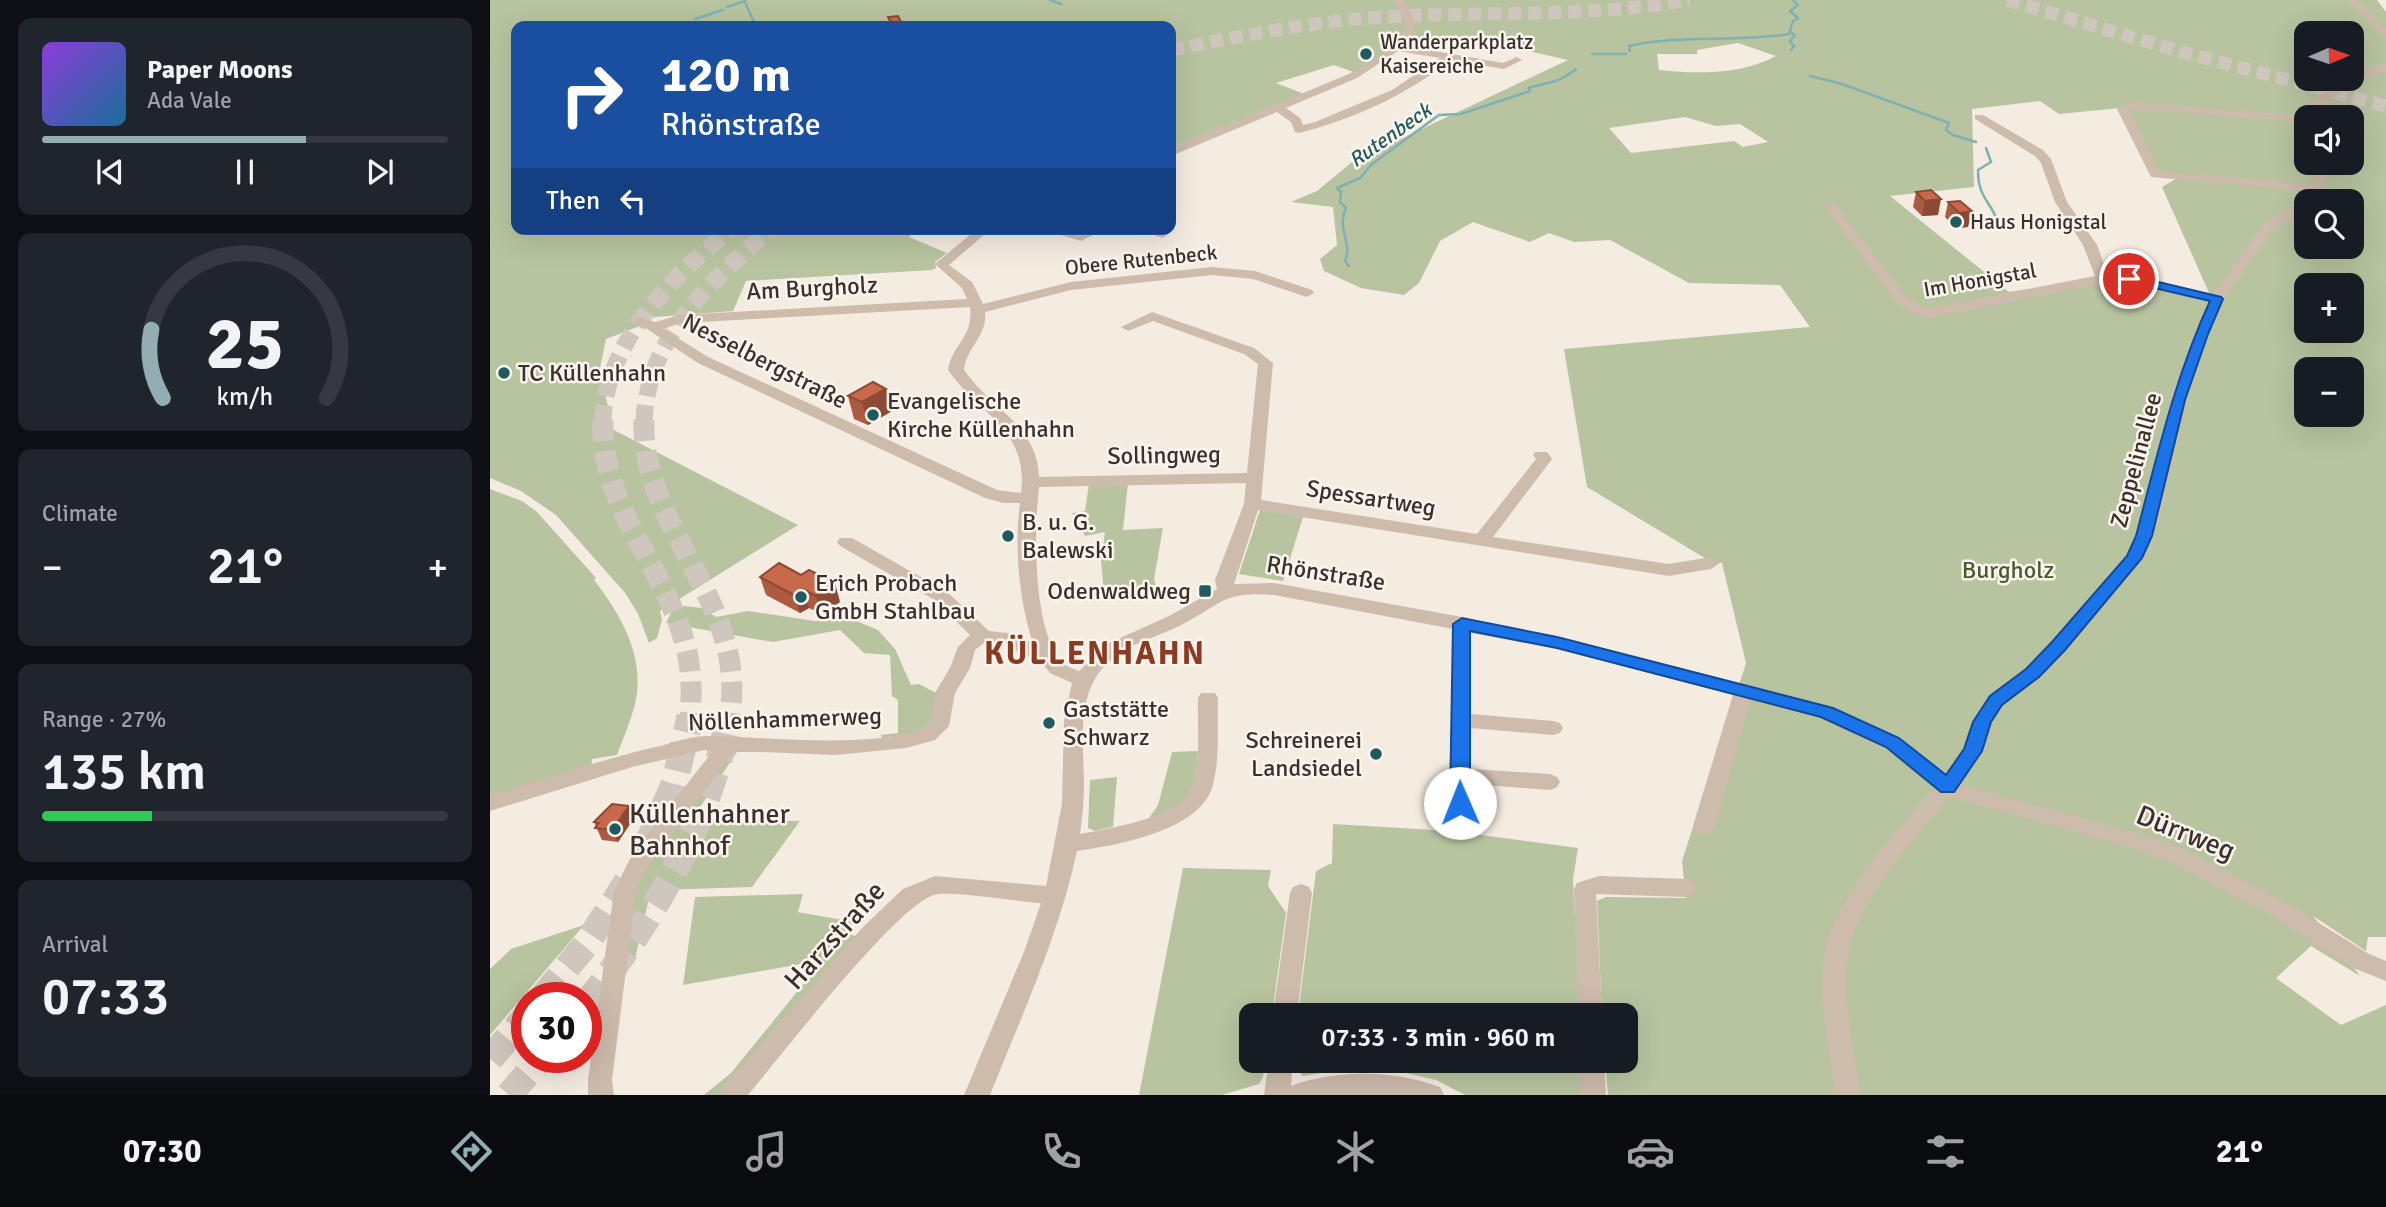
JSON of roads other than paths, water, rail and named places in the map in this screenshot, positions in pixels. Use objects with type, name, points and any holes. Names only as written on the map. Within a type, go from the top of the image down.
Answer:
[{"type":"street","points":[[1176,150],[1353,76],[1404,40],[1409,17],[1399,0]]},
{"type":"street","points":[[2353,0],[2386,35]]},
{"type":"street","points":[[1404,40],[1448,57],[1504,66],[1517,60]]},
{"type":"street","points":[[1277,107],[1296,120],[1299,130],[1400,91],[1420,80],[1448,57]]},
{"type":"street","points":[[2318,105],[2340,86],[2386,67]]},
{"type":"street","points":[[2294,118],[2127,105],[2123,109],[2155,174],[2318,189]]},
{"type":"street","points":[[1979,117],[2033,149],[2047,162],[2061,202],[2091,245],[2104,279]]},
{"type":"street","name":"Im Honigstal","points":[[1830,206],[1900,298],[1909,308],[1920,313],[1928,314],[2104,279],[2138,280],[2217,299]]},
{"type":"street","name":"Zeppelinallee","points":[[1848,1095],[1836,1006],[1836,956],[1854,905],[1910,828],[1947,787],[1973,751],[1982,722],[1996,700],[2032,673],[2050,655],[2134,558],[2152,514],[2178,400],[2201,334],[2217,299],[2271,223],[2294,211]]},
{"type":"street","points":[[977,1095],[1056,896],[1070,844],[1075,771],[1074,707],[1082,679],[1057,668],[1046,654],[1036,619],[1028,563],[1031,490],[1027,453],[1010,423],[956,370],[957,362],[977,332],[976,307],[967,285],[942,264],[978,235]]},
{"type":"street","name":"Obere Rutenbeck","points":[[976,307],[1072,286],[1208,272],[1255,275],[1307,293]]},
{"type":"street","name":"Am Burgholz","points":[[646,324],[680,319],[976,307]]},
{"type":"street","points":[[1128,327],[1152,316],[1241,347],[1266,363],[1252,504],[1224,580],[1226,592]]},
{"type":"street","name":"Nesselbergstraße","points":[[646,324],[703,360],[991,494],[1004,498],[1031,490]]},
{"type":"street","points":[[1482,540],[1544,459],[1541,455]]},
{"type":"street","name":"Sollingweg","points":[[1031,490],[1255,478]]},
{"type":"street","name":"Spessartweg","points":[[1252,504],[1669,570],[1711,563]]},
{"type":"street","points":[[846,542],[941,596],[984,637],[1011,638],[1028,650],[1046,654]]},
{"type":"street","name":"Rhönstraße","points":[[1082,679],[1109,649],[1175,620],[1226,592],[1255,587],[1275,589],[1557,643],[1826,712],[1892,742],[1947,787]]},
{"type":"street","points":[[1462,624],[1460,803],[1470,814]]},
{"type":"street","name":"Nöllenhammerweg","points":[[490,803],[657,753],[704,743],[835,748],[906,741],[928,735],[939,726],[945,693],[960,668],[967,647],[984,637]]},
{"type":"street","points":[[1704,826],[1744,690]]},
{"type":"street","points":[[1070,844],[1157,822],[1188,809],[1196,802],[1203,784],[1208,698]]},
{"type":"street","points":[[1459,721],[1553,728]]},
{"type":"street","points":[[601,1095],[600,1080],[625,891],[642,857],[730,743]]},
{"type":"street","points":[[1460,776],[1507,777],[1550,782]]},
{"type":"street","name":"Dürrweg","points":[[1947,787],[1982,802],[2139,842],[2175,855],[2274,906],[2361,961],[2386,971]]},
{"type":"street","name":"Harzstraße","points":[[732,1095],[870,935],[911,895],[935,885],[1056,896]]},
{"type":"street","points":[[1590,1003],[1585,889],[1599,885],[1686,888]]},
{"type":"street","points":[[1287,1003],[1301,893]]},
{"type":"street","points":[[1277,1095],[1280,1073]]},
{"type":"street","points":[[1592,1073],[1593,1095]]},
{"type":"street","points":[[1297,1095],[1336,1087],[1382,1085],[1431,1095]]},
{"type":"waterway","points":[[1050,0],[1061,4]]},
{"type":"waterway","name":"Rutenbeck","points":[[1793,0],[1796,3]]},
{"type":"waterway","points":[[727,7],[745,1]]},
{"type":"waterway","points":[[745,1],[754,21]]},
{"type":"waterway","name":"Rutenbeck","points":[[1630,51],[1629,46],[1649,42],[1789,34],[1793,21],[1798,18],[1790,11],[1798,5]]},
{"type":"waterway","points":[[695,19],[723,10]]},
{"type":"waterway","points":[[1790,32],[1795,35],[1790,41],[1794,46],[1791,50]]},
{"type":"waterway","name":"Rutenbeck","points":[[1592,54],[1626,54]]},
{"type":"waterway","name":"Rutenbeck","points":[[1349,266],[1345,261],[1347,248],[1343,223],[1346,208],[1340,202],[1341,192],[1337,188],[1360,178],[1372,164],[1439,115],[1461,114],[1530,91],[1529,88],[1557,80],[1576,69]]},
{"type":"waterway","points":[[1810,76],[1842,84],[1949,123],[1946,130],[1953,135],[1976,142]]},
{"type":"waterway","points":[[1986,148],[1991,162],[1978,170],[1980,187],[1998,222]]},
{"type":"tunnel","points":[[1176,49],[1275,30],[1354,19],[1574,12],[1689,0]]},
{"type":"tunnel","points":[[2007,0],[2182,52],[2386,106]]},
{"type":"tunnel","points":[[603,421],[607,392],[616,364],[629,338],[666,289],[724,235]]},
{"type":"tunnel","points":[[644,421],[648,391],[657,363],[670,337],[705,291],[764,235]]},
{"type":"tunnel","points":[[603,421],[605,452],[612,481],[622,508],[663,588],[685,644],[691,681],[690,719]]},
{"type":"tunnel","points":[[644,421],[647,459],[659,497],[711,603],[724,639],[732,678],[729,719]]},
{"type":"tunnel","points":[[647,845],[674,785],[690,717]]},
{"type":"tunnel","points":[[602,983],[656,904],[675,869],[707,796],[729,717]]},
{"type":"tunnel","points":[[555,982],[587,943],[627,882]]},
{"type":"tunnel","points":[[490,1059],[511,1034]]},
{"type":"tunnel","points":[[509,1095],[528,1073]]},
{"type":"place","name":"Wanderparkplatz Kaisereiche","points":[[1366,54]]},
{"type":"place","name":"Haus Honigstal","points":[[1956,222]]},
{"type":"place","name":"TC Küllenhahn","points":[[504,373]]},
{"type":"place","name":"Evangelische Kirche Küllenhahn","points":[[873,415]]},
{"type":"place","name":"B. u. G. Balewski","points":[[1008,536]]},
{"type":"place","name":"Odenwaldweg","points":[[1205,591]]},
{"type":"place","name":"Erich Probach GmbH Stahlbau","points":[[801,597]]},
{"type":"place","name":"Gaststätte Schwarz","points":[[1049,723]]},
{"type":"place","name":"Schreinerei Landsiedel","points":[[1376,754]]},
{"type":"place","name":"Küllenhahner Bahnhof","points":[[615,829]]},
{"type":"district","name":"KÜLLENHAHN","points":[[1095,653]]},
{"type":"park label","name":"Burgholz","points":[[2008,570]]}]
